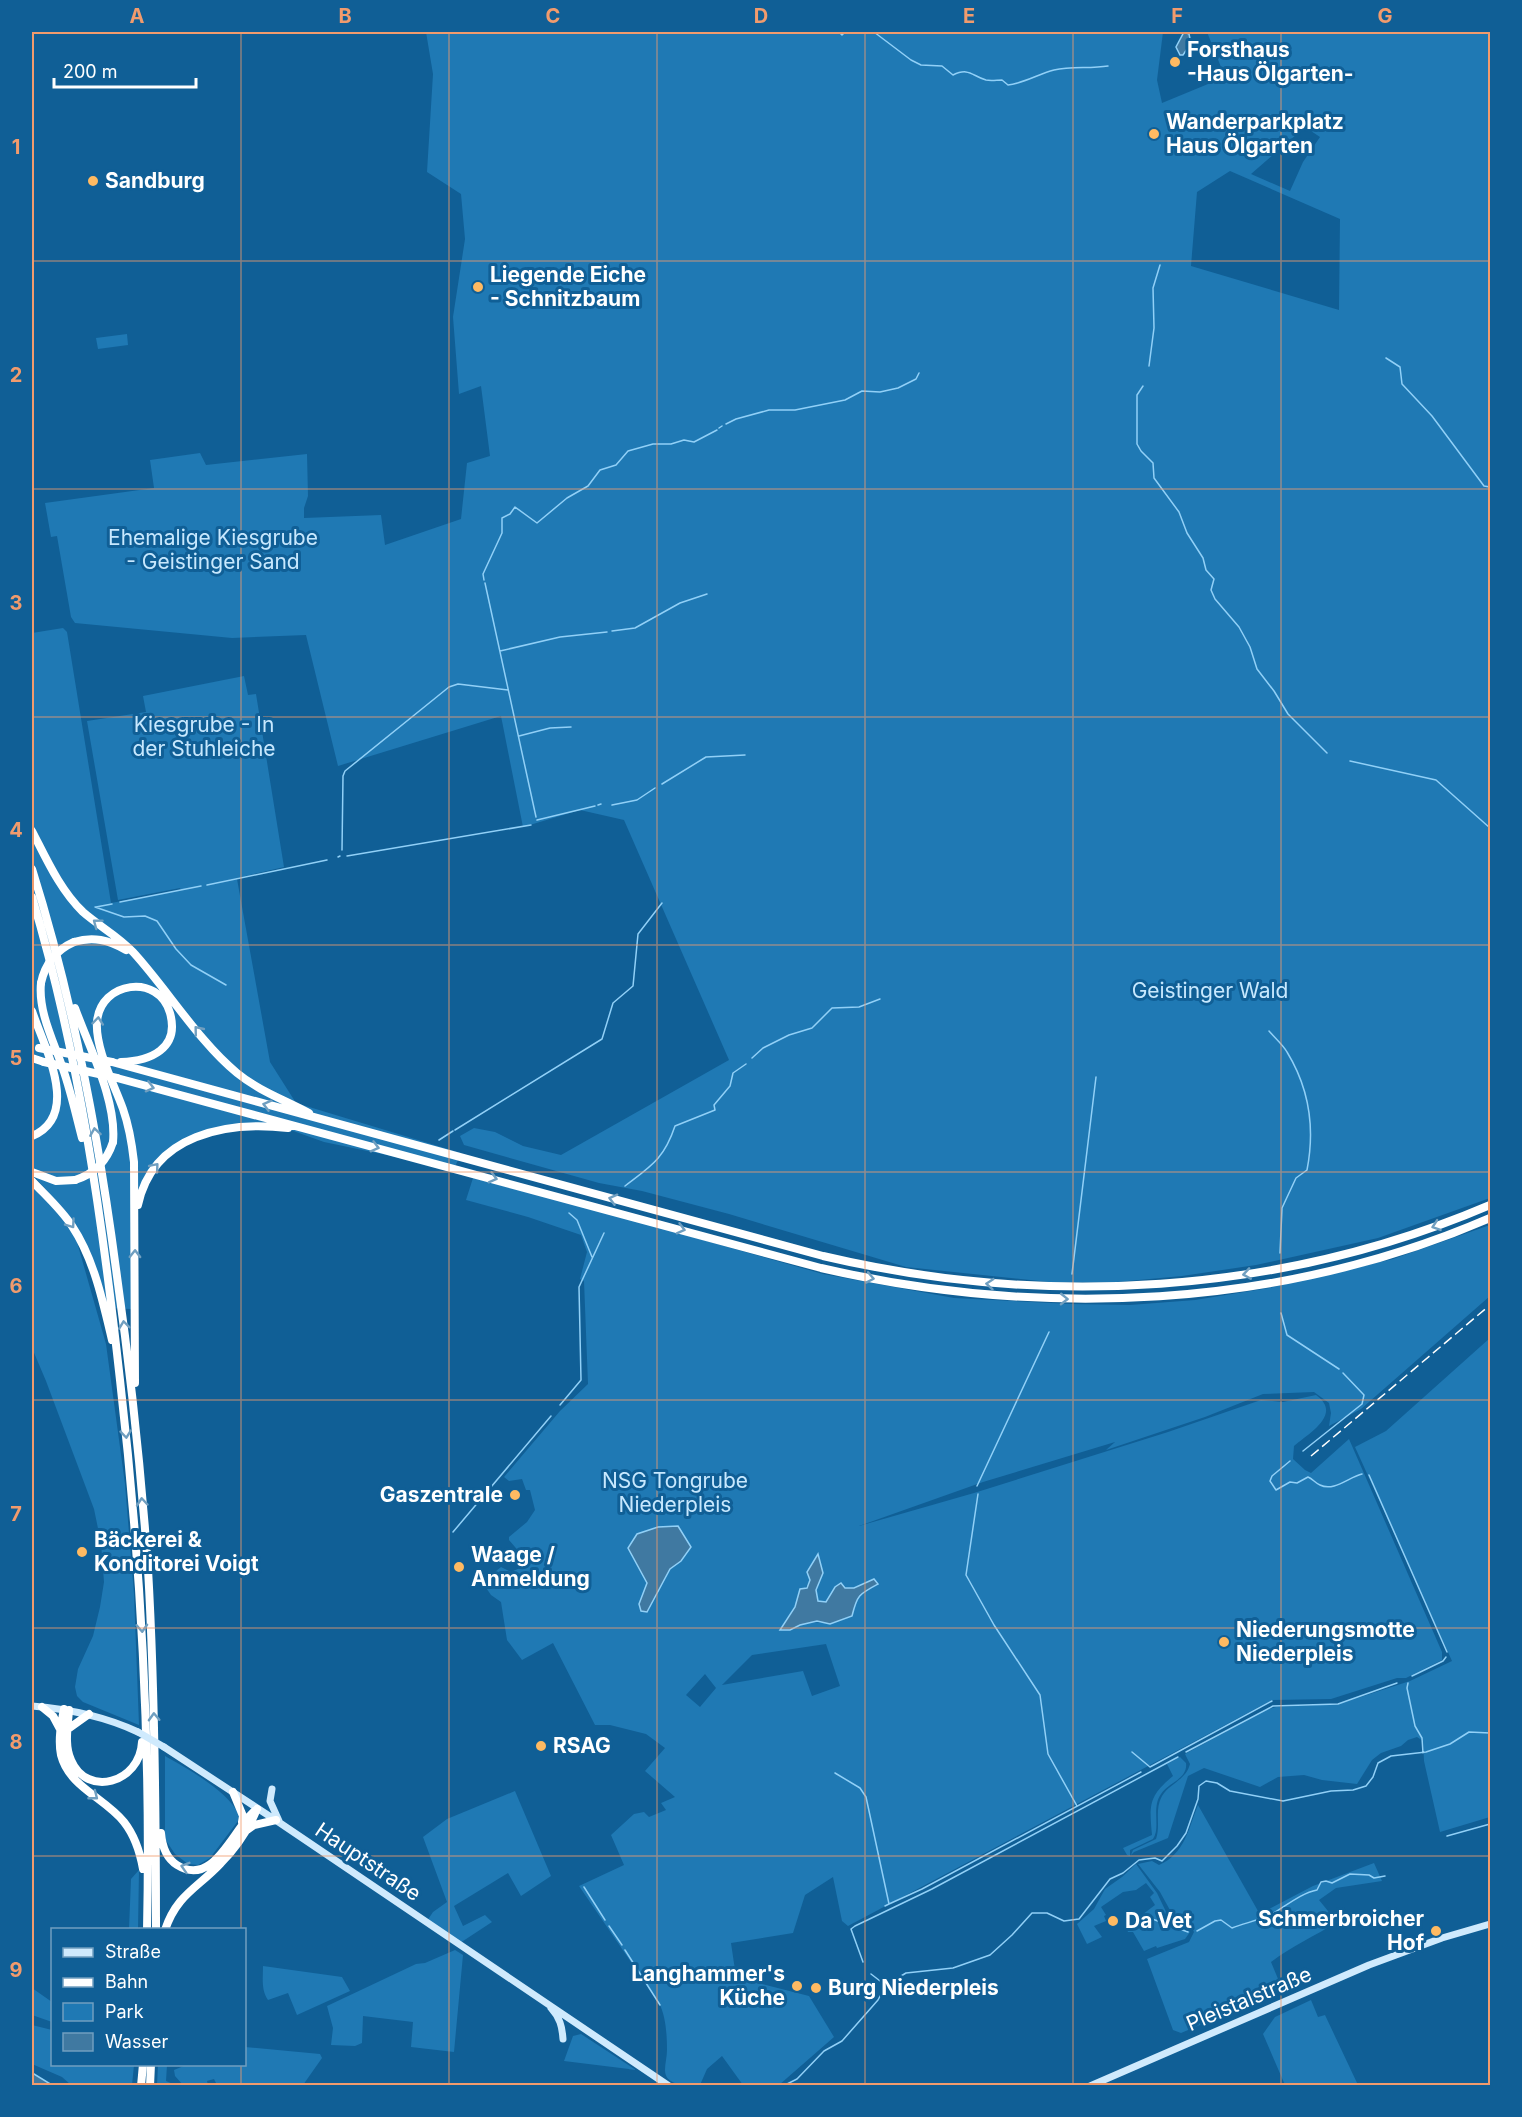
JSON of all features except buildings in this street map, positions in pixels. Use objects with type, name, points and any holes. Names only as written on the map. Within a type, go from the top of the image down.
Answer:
[{"type":"highway","points":[[32,831],[65,890],[77,905],[90,918],[123,942],[213,1049],[237,1073],[280,1100],[323,1120]]},
{"type":"highway","points":[[32,869],[61,970],[86,1083],[110,1218],[124,1326],[148,1570],[156,1797],[156,1928]]},
{"type":"highway","points":[[32,897],[57,989],[85,1123],[115,1327],[132,1484],[139,1576],[146,1715],[147,1928]]},
{"type":"highway","points":[[95,1188],[74,1106],[43,1009],[41,983],[51,959],[74,942],[88,939],[105,940],[123,948],[141,961]]},
{"type":"highway","points":[[32,1172],[49,1179],[75,1180],[90,1174],[99,1167],[113,1142],[114,1128],[111,1108],[61,970]]},
{"type":"highway","points":[[112,1062],[147,1059],[162,1049],[167,1042],[171,1016],[163,1000],[149,989],[132,986],[115,991],[102,1004],[97,1020],[98,1039],[123,1110],[132,1144],[136,1221],[135,1425]]},
{"type":"highway","points":[[32,1011],[55,1076],[58,1098],[50,1123],[45,1129],[32,1136]]},
{"type":"highway","points":[[35,1047],[112,1062],[823,1256],[916,1275],[1006,1285],[1066,1288],[1148,1286],[1267,1271],[1372,1247],[1491,1205]]},
{"type":"highway","points":[[32,1060],[117,1078],[821,1268],[925,1288],[1007,1297],[1132,1298],[1193,1294],[1250,1286],[1301,1277],[1376,1258],[1491,1218]]},
{"type":"highway","points":[[136,1221],[141,1192],[149,1173],[165,1156],[191,1139],[241,1126],[260,1125],[319,1132]]},
{"type":"highway","points":[[32,1181],[64,1214],[85,1249],[106,1314],[120,1376]]},
{"type":"highway","points":[[42,1707],[64,1729],[69,1753],[76,1769],[96,1781],[115,1780],[132,1770],[137,1763],[142,1746],[143,1723],[146,1715]]},
{"type":"highway","points":[[66,1709],[61,1754],[69,1773],[82,1787],[123,1821],[134,1838],[141,1854],[144,1904],[148,1911]]},
{"type":"highway","points":[[64,1729],[88,1714]]},
{"type":"highway","points":[[233,1792],[243,1816],[244,1826]]},
{"type":"highway","points":[[156,1797],[160,1809],[161,1839],[165,1850],[175,1863],[189,1870],[203,1868],[216,1860],[244,1826],[278,1821]]},
{"type":"highway","points":[[165,1928],[171,1913],[185,1894],[220,1865],[244,1826],[248,1815],[257,1809]]},
{"type":"highway","points":[[141,2085],[142,2066]]},
{"type":"highway","points":[[150,2085],[152,2066]]},
{"type":"main road","name":"Hauptstraße","points":[[32,1706],[66,1709],[105,1719],[138,1732],[164,1747],[278,1821],[669,2085]]},
{"type":"main road","points":[[272,1789],[270,1801],[278,1821]]},
{"type":"main road","name":"Pleistalstraße","points":[[1090,2085],[1369,1965],[1442,1938],[1491,1924]]},
{"type":"main road","points":[[543,2000],[558,2017],[563,2039]]},
{"type":"green space","name":"Geistinger Wald","points":[[426,32],[1163,32],[1157,80],[1162,103],[1225,77],[1207,32],[1490,32],[1490,1198],[1378,1238],[1256,1265],[1182,1276],[1117,1282],[1049,1282],[906,1267],[729,1214],[642,1191],[599,1183],[464,1145],[460,1136],[474,1128],[495,1132],[523,1146],[561,1155],[729,1060],[624,820],[580,810],[523,827],[501,716],[338,766],[306,635],[232,638],[75,623],[71,617],[57,536],[51,537],[45,503],[154,488],[150,460],[200,453],[206,465],[307,454],[308,496],[304,518],[381,515],[385,545],[461,519],[467,463],[490,456],[481,386],[459,394],[453,317],[465,239],[461,194],[427,172],[433,74]],"holes":[[[1305,127],[1320,137],[1303,162],[1290,191],[1251,174]],[[1230,171],[1340,219],[1339,310],[1191,266],[1197,192]]]},
{"type":"green space","points":[[127,334],[128,345],[98,349],[96,338]]},
{"type":"green space","name":"Kiesgrube - In der Stuhleiche","points":[[63,628],[67,632],[111,903],[181,890],[180,888],[118,900],[87,721],[146,712],[143,696],[244,676],[248,695],[256,694],[284,867],[220,882],[237,879],[270,1062],[296,1103],[461,1153],[454,1169],[324,1142],[271,1123],[251,1124],[179,1144],[138,1193],[131,1309],[108,1308],[67,1213],[32,1174],[32,633]]},
{"type":"green space","name":"NSG Tongrube Niederpleis","points":[[473,1178],[823,1274],[954,1298],[1071,1304],[1130,1305],[1195,1300],[1269,1288],[1393,1259],[1490,1225],[1490,1296],[1361,1409],[1329,1426],[1331,1413],[1329,1403],[1314,1392],[1263,1394],[1205,1417],[1106,1450],[1115,1442],[983,1482],[859,1526],[974,1493],[1261,1400],[1283,1402],[1316,1395],[1326,1409],[1325,1416],[1315,1429],[1294,1446],[1293,1459],[1311,1473],[1349,1439],[1442,1652],[1442,1660],[1406,1678],[1397,1678],[1331,1699],[1272,1700],[848,1926],[842,1921],[833,1877],[805,1895],[793,1933],[731,1943],[735,1970],[732,1973],[733,1980],[746,1980],[809,1996],[834,2037],[779,2085],[743,2085],[722,2056],[707,2069],[700,2085],[673,2082],[666,2076],[666,2032],[659,2003],[579,1886],[624,1865],[611,1835],[634,1814],[644,1812],[649,1817],[666,1810],[661,1803],[675,1797],[645,1771],[665,1748],[646,1734],[610,1725],[595,1725],[553,1643],[522,1660],[507,1640],[501,1602],[491,1595],[480,1579],[485,1573],[490,1576],[501,1567],[511,1572],[520,1568],[523,1563],[521,1554],[509,1537],[527,1522],[535,1510],[530,1490],[526,1490],[522,1479],[509,1481],[504,1477],[560,1411],[588,1384],[584,1281],[580,1279],[587,1252],[581,1235],[466,1200]],"holes":[[[817,1555],[823,1573],[815,1590],[818,1601],[826,1602],[835,1587],[854,1588],[874,1579],[877,1585],[860,1593],[830,1624],[811,1622],[781,1630],[810,1580],[807,1572]],[[826,1644],[840,1686],[812,1696],[803,1671],[722,1685],[752,1655]],[[705,1674],[716,1688],[700,1707],[686,1695]]]},
{"type":"green space","points":[[32,1184],[64,1219],[75,1235],[106,1344],[125,1484],[134,1594],[139,1725],[83,1702],[77,1696],[75,1687],[78,1669],[93,1636],[100,1607],[104,1582],[101,1543],[94,1509],[32,1348]]},
{"type":"green space","points":[[1490,1338],[1490,1817],[1440,1832],[1424,1761],[1423,1741],[1417,1737],[1381,1753],[1372,1760],[1357,1784],[1322,1780],[1304,1775],[1278,1777],[1260,1787],[1204,1768],[1188,1776],[1168,1838],[1131,1855],[1133,1850],[1156,1839],[1160,1801],[1165,1792],[1188,1769],[1190,1764],[1185,1754],[1266,1710],[1276,1707],[1339,1704],[1410,1681],[1452,1661],[1355,1447],[1386,1431]]},
{"type":"green space","points":[[165,1756],[217,1789],[234,1806],[239,1815],[238,1821],[210,1858],[198,1865],[188,1864],[175,1854],[165,1839]]},
{"type":"green space","points":[[1180,1757],[1186,1763],[1186,1768],[1181,1777],[1164,1790],[1158,1800],[1153,1839],[1130,1850],[1130,1856],[1127,1855],[1123,1848],[1152,1835],[1152,1801],[1159,1789],[1173,1776],[1167,1764]]},
{"type":"green space","points":[[515,1791],[551,1876],[521,1896],[508,1873],[454,1906],[463,1926],[485,1915],[492,1922],[460,1943],[427,1921],[433,1912],[447,1902],[423,1837],[447,1819]]},
{"type":"green space","points":[[1198,1805],[1258,1911],[1265,1911],[1313,1886],[1374,1863],[1382,1881],[1336,1888],[1319,1900],[1337,1922],[1271,1962],[1281,1986],[1278,1992],[1181,2033],[1173,2030],[1147,1959],[1189,1942],[1194,1932],[1190,1925],[1171,1912],[1160,1892],[1138,1864],[1152,1861],[1159,1865],[1175,1854],[1185,1839]]},
{"type":"green space","points":[[1136,1864],[1157,1893],[1169,1918],[1190,1932],[1185,1939],[1144,1951],[1133,1932],[1128,1932],[1126,1927],[1155,1905],[1150,1897],[1154,1893],[1146,1883],[1136,1890],[1123,1892],[1101,1907],[1106,1915],[1104,1916],[1106,1921],[1094,1926],[1102,1937],[1087,1944],[1077,1924],[1094,1909],[1105,1889]]},
{"type":"green space","points":[[139,1870],[138,1928],[129,1928],[131,1879]]},
{"type":"green space","points":[[455,1950],[463,1955],[454,2052],[411,2047],[413,2022],[363,2016],[362,2043],[355,2046],[331,2045],[333,2028],[327,2006],[416,1964],[425,1963]]},
{"type":"green space","points":[[263,1966],[342,1977],[350,1991],[297,2015],[288,1993],[268,2000],[263,1988]]},
{"type":"green space","points":[[32,1988],[51,2001],[51,2022],[32,2015]]},
{"type":"green space","points":[[1311,2000],[1318,2017],[1325,2015],[1358,2085],[1285,2085],[1263,2034],[1275,2017]]},
{"type":"green space","points":[[32,2025],[51,2030],[51,2066],[134,2066],[132,2085],[71,2085],[62,2077],[32,2064]]},
{"type":"green space","points":[[581,2034],[636,2070],[564,2061],[573,2036]]},
{"type":"green space","points":[[246,2047],[320,2054],[322,2058],[303,2085],[217,2085],[214,2079],[207,2081],[208,2085],[183,2085],[175,2076],[174,2070],[184,2066],[246,2066]]},
{"type":"green space","points":[[158,2066],[167,2066],[166,2081],[175,2085],[157,2085]]},
{"type":"water","points":[[1184,32],[1189,34],[1191,43],[1183,55],[1180,55],[1176,47]]},
{"type":"water","points":[[678,1526],[691,1547],[681,1561],[670,1569],[647,1612],[641,1611],[639,1604],[647,1583],[628,1548],[637,1534],[658,1527]]},
{"type":"water","points":[[818,1554],[823,1573],[816,1590],[818,1601],[826,1602],[835,1587],[841,1583],[845,1588],[854,1588],[874,1579],[878,1584],[860,1596],[852,1616],[830,1624],[817,1621],[790,1630],[780,1630],[795,1607],[800,1589],[807,1588],[810,1580],[807,1572]]},
{"type":"water","points":[[32,2073],[34,2074],[52,2085],[32,2085]]},
{"type":"waterway","points":[[830,32],[839,32],[842,35],[845,32]]},
{"type":"waterway","points":[[874,32],[921,65],[942,66],[953,75],[967,72],[986,80],[1002,80],[1008,85],[1054,70],[1108,66]]},
{"type":"waterway","points":[[1149,366],[1154,328],[1153,288],[1160,265]]},
{"type":"waterway","points":[[1386,358],[1400,367],[1402,384],[1432,416],[1484,486],[1490,487]]},
{"type":"waterway","points":[[726,424],[769,410],[795,410],[845,400],[862,391],[880,392],[898,388],[916,379],[919,373]]},
{"type":"waterway","points":[[1143,386],[1137,395],[1137,444],[1153,463],[1154,478],[1179,512],[1187,533],[1203,558],[1206,570],[1214,579],[1211,590],[1215,599],[1239,627],[1250,647],[1257,669],[1288,714],[1327,753]]},
{"type":"waterway","points":[[484,580],[483,574],[502,533],[502,518],[510,514],[515,507],[537,523],[567,498],[588,486],[600,470],[616,465],[628,451],[653,444],[671,444],[684,440],[694,442],[717,430]]},
{"type":"waterway","points":[[485,583],[536,817]]},
{"type":"waterway","points":[[612,631],[635,628],[680,603],[707,594]]},
{"type":"waterway","points":[[500,651],[560,637],[607,632]]},
{"type":"waterway","points":[[342,850],[343,776],[345,771],[449,687],[458,684],[508,690]]},
{"type":"waterway","points":[[519,736],[550,728],[571,727]]},
{"type":"waterway","points":[[662,784],[706,757],[745,755]]},
{"type":"waterway","points":[[1350,761],[1436,780],[1490,828]]},
{"type":"waterway","points":[[612,805],[637,800],[655,788]]},
{"type":"waterway","points":[[537,820],[595,806]]},
{"type":"waterway","points":[[347,856],[531,825]]},
{"type":"waterway","points":[[207,885],[327,860]]},
{"type":"waterway","points":[[120,902],[201,886]]},
{"type":"waterway","points":[[455,1130],[602,1039],[613,1003],[633,986],[638,934],[662,903]]},
{"type":"waterway","points":[[96,907],[112,904]]},
{"type":"waterway","points":[[95,907],[124,917],[145,916],[157,921],[176,949],[191,965],[226,985]]},
{"type":"waterway","points":[[752,1058],[763,1048],[789,1035],[812,1028],[832,1008],[859,1007],[880,999]]},
{"type":"waterway","points":[[1269,1031],[1285,1049],[1295,1066],[1305,1094],[1310,1124],[1307,1170],[1296,1178],[1282,1208],[1280,1253]]},
{"type":"waterway","points":[[625,1186],[656,1161],[675,1126],[715,1110],[714,1105],[730,1086],[733,1073],[746,1064]]},
{"type":"waterway","points":[[1072,1274],[1096,1077]]},
{"type":"waterway","points":[[439,1140],[453,1131]]},
{"type":"waterway","points":[[569,1213],[577,1220],[592,1257]]},
{"type":"waterway","points":[[560,1405],[581,1380],[579,1287],[604,1233]]},
{"type":"waterway","points":[[1281,1313],[1287,1335],[1339,1369]]},
{"type":"waterway","points":[[977,1486],[1049,1332]]},
{"type":"waterway","points":[[1303,1451],[1362,1404],[1364,1395],[1343,1373]]},
{"type":"waterway","points":[[453,1532],[551,1416]]},
{"type":"waterway","points":[[1290,1461],[1272,1476],[1270,1481],[1276,1490],[1290,1482],[1297,1483],[1308,1477],[1320,1485],[1331,1487],[1362,1474]]},
{"type":"waterway","points":[[1369,1475],[1447,1652]]},
{"type":"waterway","points":[[978,1494],[966,1575],[994,1625],[1040,1695],[1048,1754],[1077,1806]]},
{"type":"waterway","points":[[1412,1676],[1443,1661],[1446,1657]]},
{"type":"waterway","points":[[1186,1752],[1273,1706],[1338,1704],[1397,1683]]},
{"type":"waterway","points":[[1408,1683],[1415,1726],[1422,1738],[1423,1753]]},
{"type":"waterway","points":[[1132,1752],[1150,1767],[1272,1701]]},
{"type":"waterway","points":[[783,2086],[797,2079],[824,2051],[842,2041],[878,2000],[886,1985],[906,1973],[953,1968],[990,1955],[1032,1913],[1047,1913],[1064,1921],[1079,1919],[1110,1879],[1123,1873],[1139,1860],[1155,1858],[1162,1861],[1186,1833],[1198,1799],[1199,1786],[1206,1781],[1217,1783],[1230,1791],[1283,1801],[1331,1791],[1353,1790],[1366,1786],[1373,1777],[1378,1763],[1391,1756],[1426,1752],[1450,1744],[1469,1732],[1490,1733]]},
{"type":"waterway","points":[[863,1962],[851,1929],[855,1926],[932,1889],[1178,1757]]},
{"type":"waterway","points":[[889,1904],[922,1889],[1141,1772]]},
{"type":"waterway","points":[[835,1773],[860,1788],[866,1797],[889,1904],[885,1906]]},
{"type":"waterway","points":[[1447,1836],[1490,1824]]},
{"type":"waterway","points":[[1197,1931],[1215,1921],[1221,1920],[1232,1928],[1267,1916],[1299,1897],[1317,1890],[1321,1882],[1332,1883],[1350,1874],[1369,1875],[1374,1878],[1385,1876]]},
{"type":"waterway","points":[[584,1887],[605,1920]]},
{"type":"waterway","points":[[1144,1916],[1188,1932]]},
{"type":"waterway","points":[[609,1926],[622,1945]]},
{"type":"waterway","points":[[625,1950],[660,2005]]},
{"type":"waterway","points":[[871,1974],[884,1984]]},
{"type":"railway","points":[[1311,1456],[1490,1305]]},
{"type":"place","name":"Forsthaus -Haus Ölgarten-","points":[[1175,62]]},
{"type":"place","name":"Wanderparkplatz Haus Ölgarten","points":[[1154,134]]},
{"type":"place","name":"Sandburg","points":[[93,181]]},
{"type":"place","name":"Liegende Eiche - Schnitzbaum","points":[[478,287]]},
{"type":"place","name":"Gaszentrale","points":[[515,1495]]},
{"type":"place","name":"Bäckerei & Konditorei Voigt","points":[[82,1552]]},
{"type":"place","name":"Waage / Anmeldung","points":[[459,1567]]},
{"type":"place","name":"Niederungsmotte Niederpleis","points":[[1224,1642]]},
{"type":"place","name":"RSAG","points":[[541,1746]]},
{"type":"place","name":"Da Vet","points":[[1113,1921]]},
{"type":"place","name":"Schmerbroicher Hof","points":[[1436,1931]]},
{"type":"place","name":"Langhammer's Küche","points":[[797,1986]]},
{"type":"place","name":"Burg Niederpleis","points":[[816,1988]]},
{"type":"park label","name":"Ehemalige Kiesgrube - Geistinger Sand","points":[[213,550]]}]
